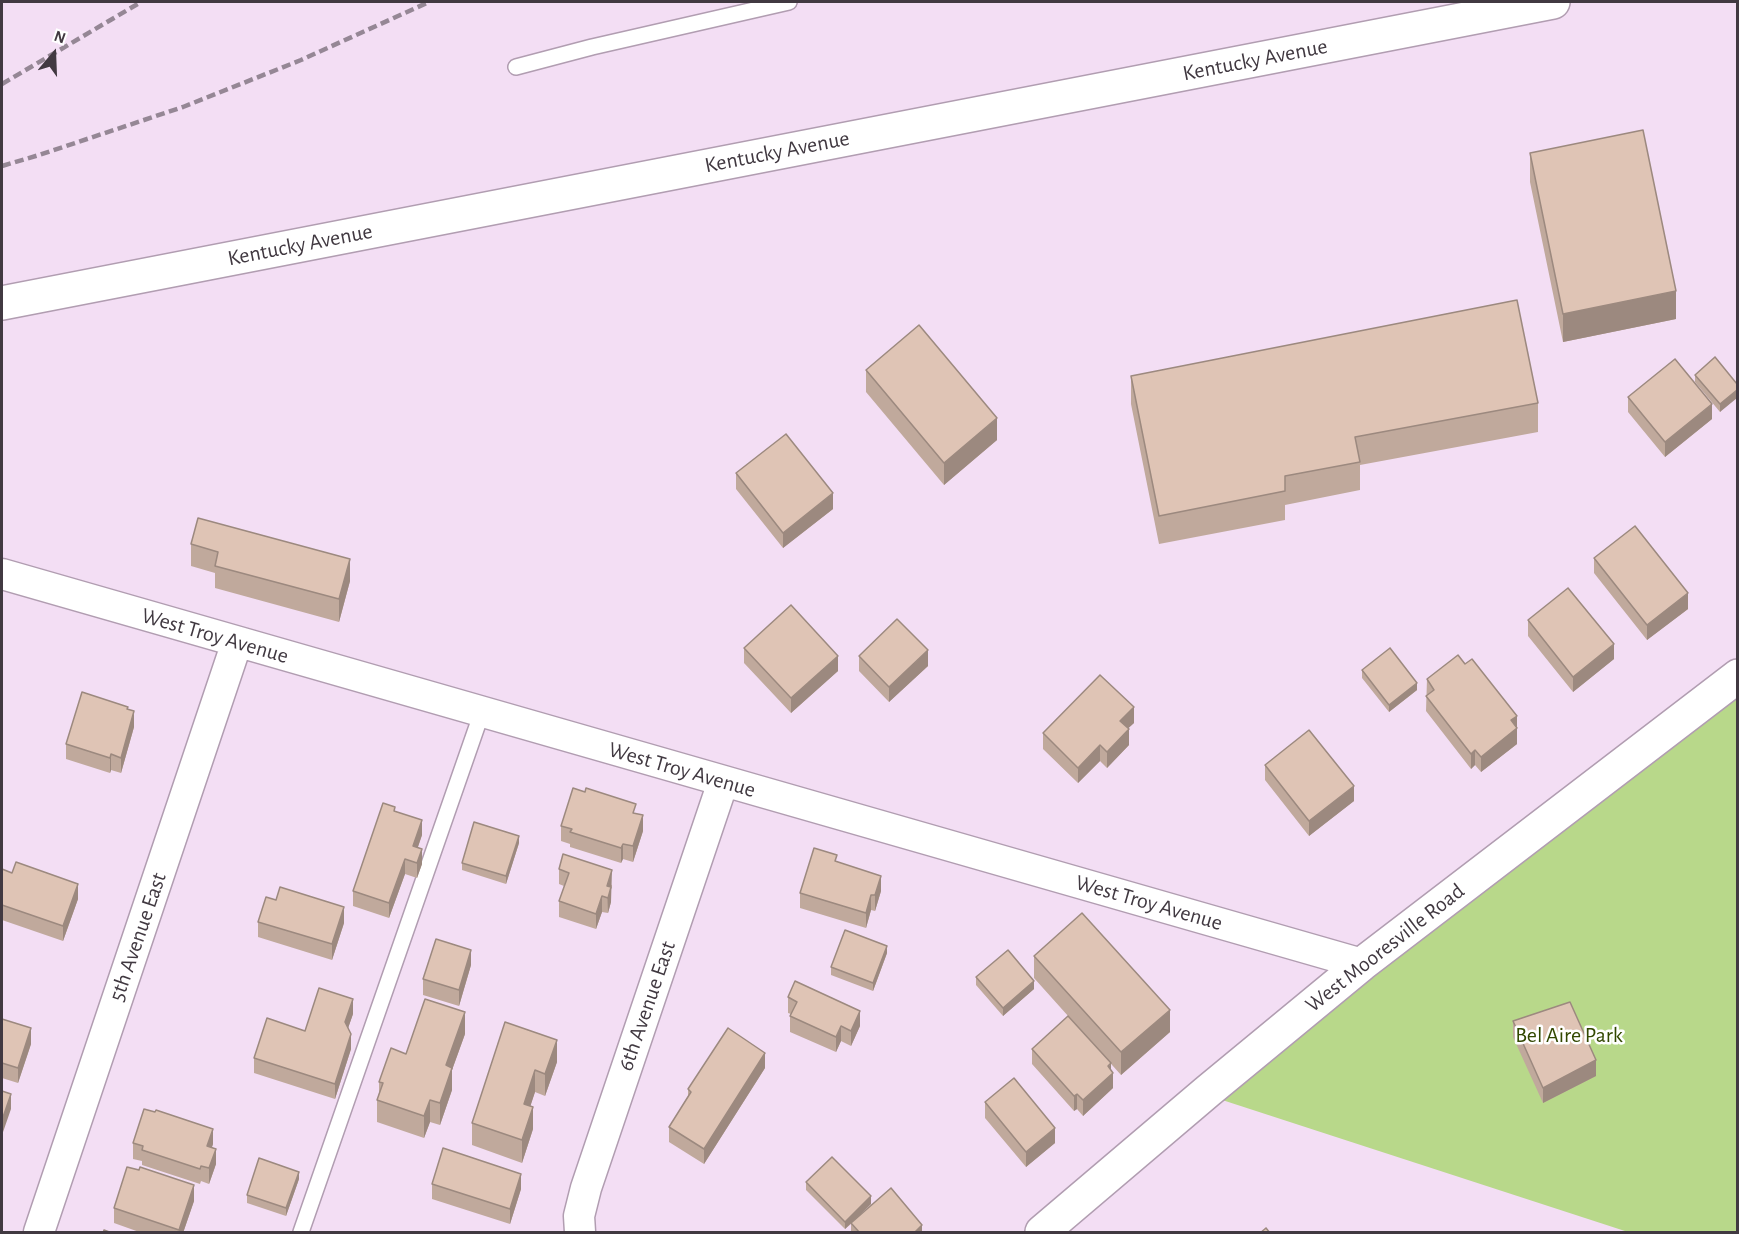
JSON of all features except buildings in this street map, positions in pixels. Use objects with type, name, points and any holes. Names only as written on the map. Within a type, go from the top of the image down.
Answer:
[{"type":"main road","name":"Kentucky Avenue","points":[[2,303],[1553,2]]},
{"type":"main road","name":"West Mooresville Road","points":[[1042,1233],[1208,1091],[1362,964],[1737,676]]},
{"type":"street","name":"West Troy Avenue","points":[[2,574],[1362,964]]},
{"type":"street","name":"5th Avenue East","points":[[39,1233],[237,642]]},
{"type":"street","name":"6th Avenue East","points":[[580,1233],[579,1216],[586,1188],[723,782]]},
{"type":"lane","points":[[516,68],[592,46],[789,2]]},
{"type":"lane","points":[[301,1233],[482,712]]},
{"type":"green space","name":"Bel Aire Park","points":[[1737,691],[1737,1232],[1628,1232],[1213,1097]]},
{"type":"railway","points":[[2,84],[141,2]]},
{"type":"railway","points":[[2,166],[183,107],[301,60],[429,2]]}]
